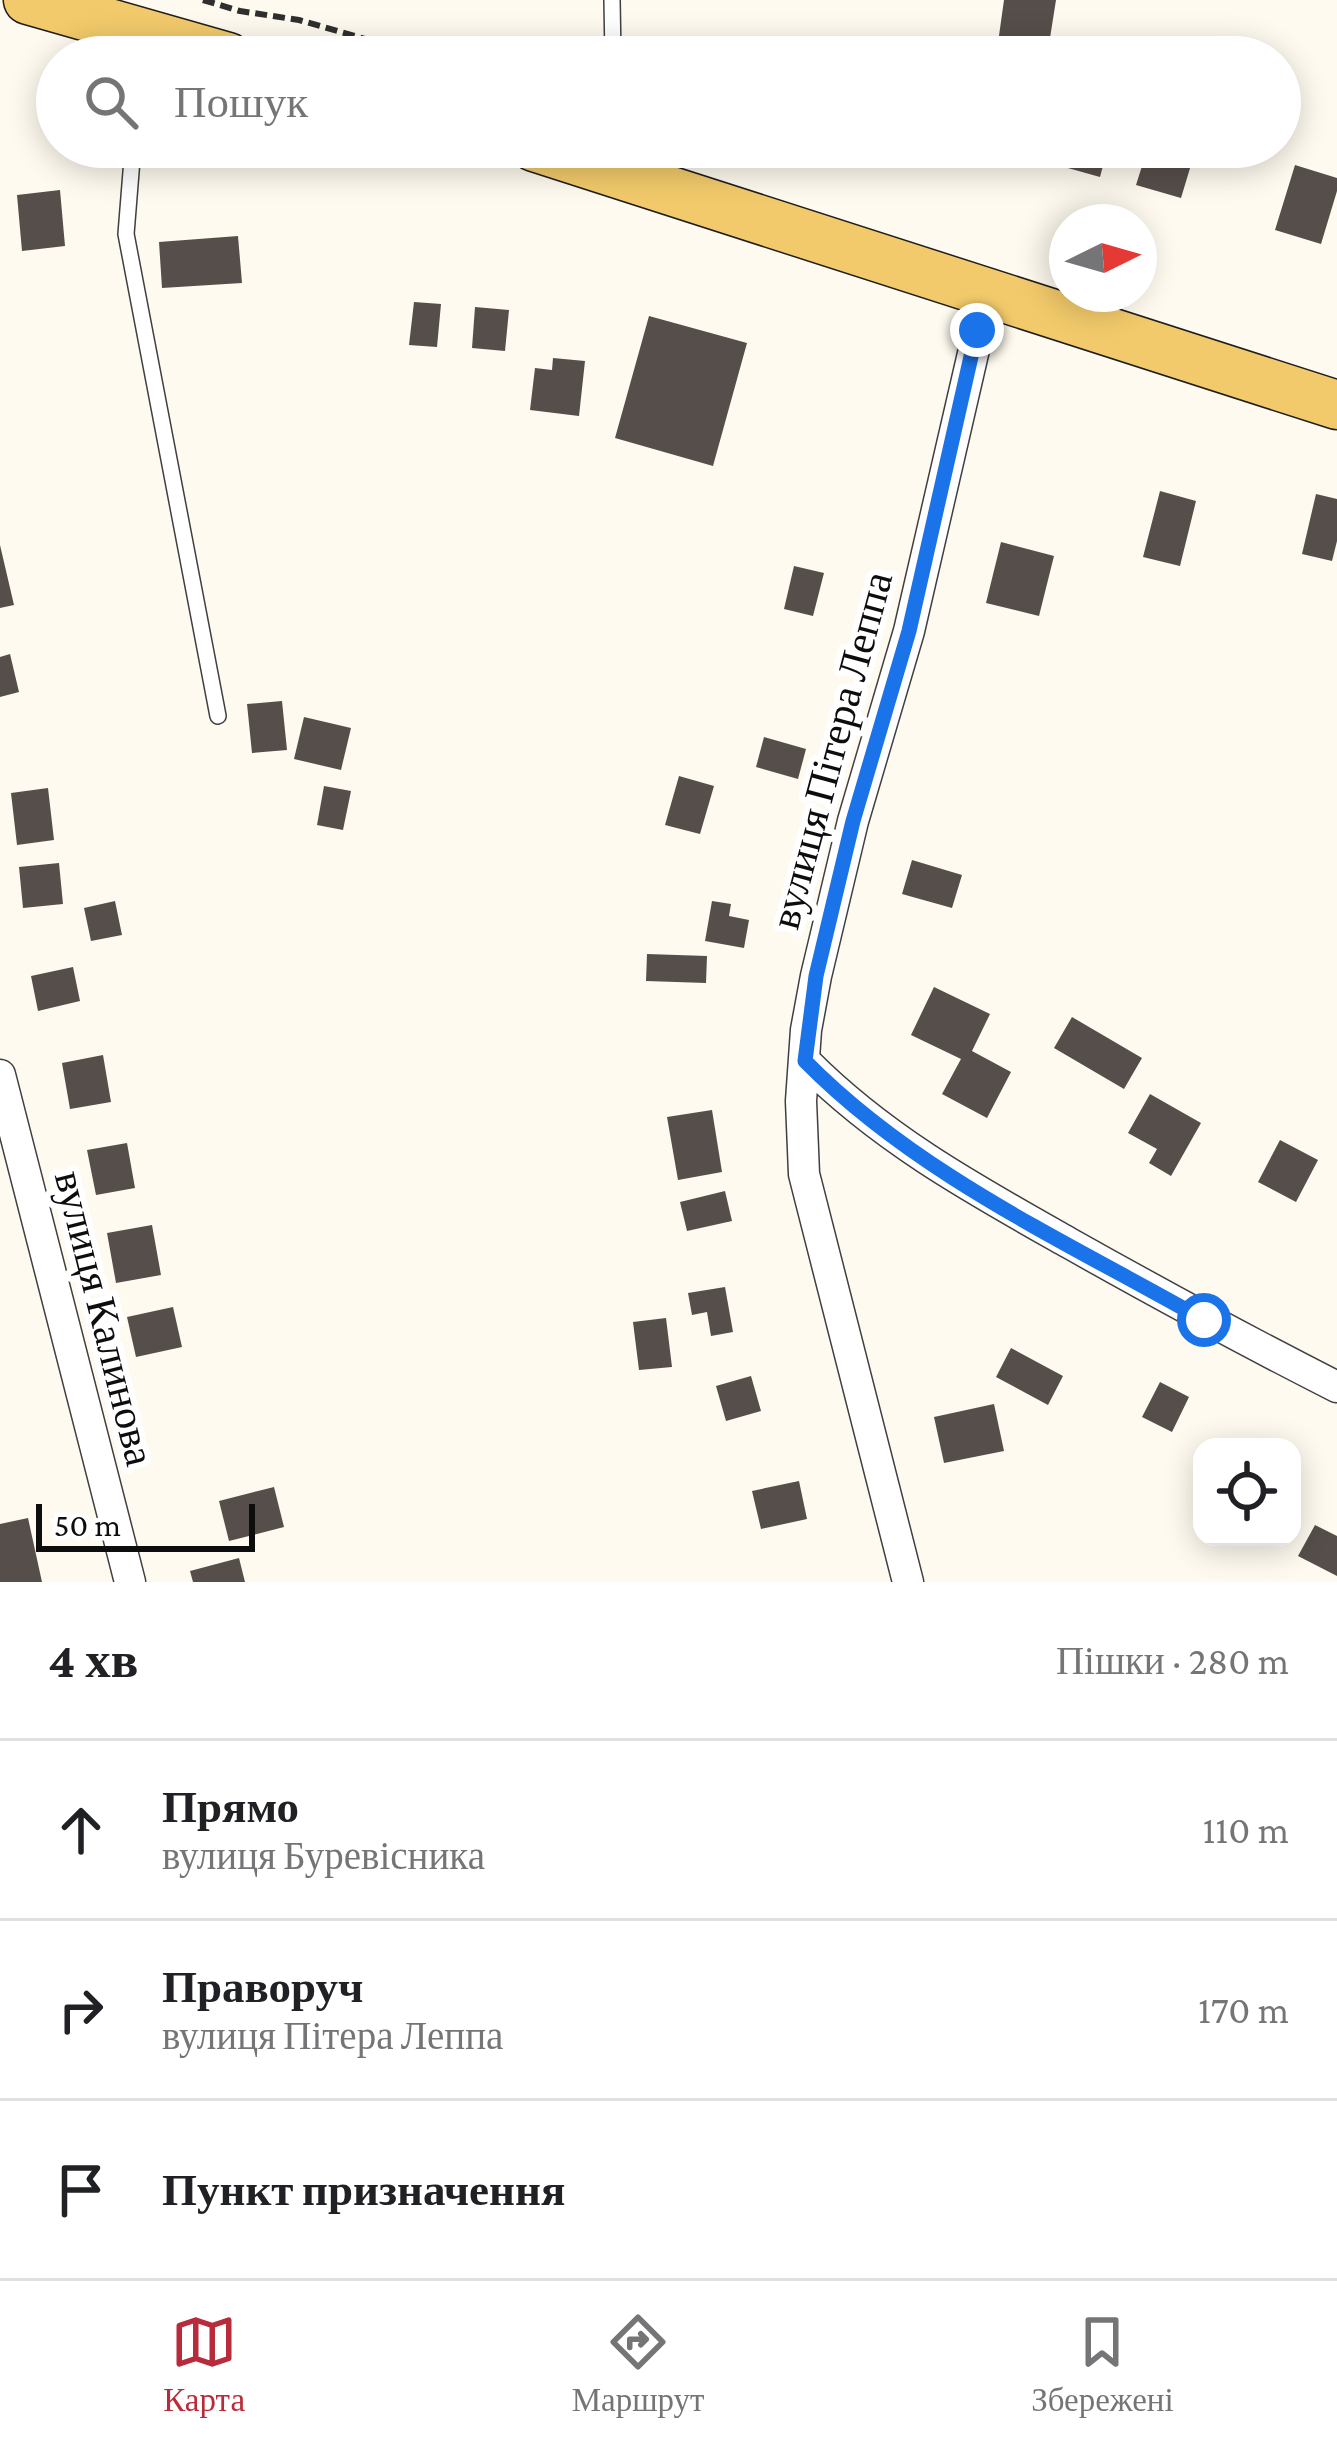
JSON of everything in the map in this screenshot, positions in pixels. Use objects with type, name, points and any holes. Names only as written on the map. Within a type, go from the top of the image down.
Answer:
[{"type":"main road","points":[[28,0],[119,36]]},
{"type":"main road","points":[[633,168],[987,293],[1337,405]]},
{"type":"street","name":"вулиця Пітера Леппа","points":[[908,1582],[804,1174],[801,1114],[816,976],[853,821],[909,631],[987,293]]},
{"type":"street","points":[[805,1061],[844,1101],[959,1181],[1204,1320],[1337,1388]]},
{"type":"street","name":"вулиця Калинова","points":[[0,1075],[130,1582]]},
{"type":"lane","points":[[612,0],[613,36]]},
{"type":"lane","points":[[131,168],[126,234],[218,716]]},
{"type":"path","points":[[202,0],[355,36]]},
{"type":"building","points":[[1004,0],[1056,0],[1050,36],[999,36]]},
{"type":"building","points":[[1068,168],[1102,168],[1100,177]]},
{"type":"building","points":[[1141,168],[1190,168],[1181,198],[1136,185]]},
{"type":"building","points":[[1294,168],[1337,178],[1321,244],[1275,230]]},
{"type":"building","points":[[60,190],[65,246],[22,251],[17,195]]},
{"type":"building","points":[[238,236],[242,283],[162,288],[159,242]]},
{"type":"building","points":[[414,302],[441,304],[437,347],[409,345]]},
{"type":"building","points":[[475,307],[509,310],[505,351],[472,348]]},
{"type":"building","points":[[649,316],[747,343],[713,466],[615,438]]},
{"type":"building","points":[[553,358],[585,361],[579,416],[530,410],[535,368],[552,370]]},
{"type":"building","points":[[1160,491],[1196,501],[1180,566],[1143,557]]},
{"type":"building","points":[[1316,494],[1337,499],[1332,561],[1302,554]]},
{"type":"building","points":[[1001,542],[1054,556],[1039,616],[986,603]]},
{"type":"building","points":[[0,545],[14,605],[0,608]]},
{"type":"building","points":[[794,566],[824,573],[813,616],[784,609]]},
{"type":"building","points":[[10,654],[19,692],[0,697],[0,657]]},
{"type":"building","points":[[282,701],[287,750],[252,753],[247,704]]},
{"type":"building","points":[[304,717],[351,728],[341,770],[294,759]]},
{"type":"building","points":[[764,737],[806,749],[798,779],[756,767]]},
{"type":"building","points":[[679,776],[714,786],[700,834],[665,825]]},
{"type":"building","points":[[324,786],[351,791],[343,830],[317,825]]},
{"type":"building","points":[[48,788],[54,840],[17,845],[11,793]]},
{"type":"building","points":[[912,860],[962,875],[952,908],[902,894]]},
{"type":"building","points":[[59,863],[63,904],[23,908],[19,867]]},
{"type":"building","points":[[115,901],[122,935],[91,941],[84,908]]},
{"type":"building","points":[[712,901],[731,904],[729,916],[749,920],[744,948],[705,941]]},
{"type":"building","points":[[647,954],[707,956],[706,983],[646,981]]},
{"type":"building","points":[[73,967],[80,1001],[38,1011],[31,976]]},
{"type":"building","points":[[934,987],[990,1014],[972,1051],[1011,1072],[987,1118],[942,1094],[961,1059],[911,1035]]},
{"type":"building","points":[[1072,1017],[1142,1058],[1124,1089],[1054,1048]]},
{"type":"building","points":[[103,1055],[111,1102],[70,1109],[62,1063]]},
{"type":"building","points":[[1150,1094],[1201,1123],[1171,1176],[1149,1163],[1157,1149],[1128,1133]]},
{"type":"building","points":[[712,1110],[722,1172],[678,1180],[667,1117]]},
{"type":"building","points":[[1280,1140],[1318,1160],[1296,1202],[1258,1182]]},
{"type":"building","points":[[127,1143],[135,1188],[96,1195],[87,1150]]},
{"type":"building","points":[[725,1191],[732,1221],[687,1231],[680,1202]]},
{"type":"building","points":[[152,1225],[161,1275],[116,1283],[107,1233]]},
{"type":"building","points":[[725,1287],[733,1332],[711,1336],[707,1312],[692,1315],[688,1293]]},
{"type":"building","points":[[173,1307],[182,1347],[136,1357],[127,1317]]},
{"type":"building","points":[[666,1318],[672,1367],[639,1370],[633,1322]]},
{"type":"building","points":[[1011,1348],[1063,1376],[1048,1405],[996,1377]]},
{"type":"building","points":[[751,1376],[761,1411],[726,1421],[716,1386]]},
{"type":"building","points":[[1160,1382],[1189,1397],[1172,1432],[1142,1417]]},
{"type":"building","points":[[994,1404],[1004,1451],[944,1463],[934,1417]]},
{"type":"building","points":[[799,1481],[807,1519],[761,1529],[752,1491]]},
{"type":"building","points":[[274,1487],[284,1527],[229,1541],[219,1501]]},
{"type":"building","points":[[28,1518],[42,1582],[0,1582],[0,1524]]},
{"type":"building","points":[[1315,1525],[1337,1536],[1337,1576],[1298,1556]]},
{"type":"building","points":[[239,1558],[245,1582],[193,1582],[190,1571]]},
{"type":"route","points":[[977,330],[909,631],[853,821],[816,976],[805,1061],[844,1101],[959,1181],[1204,1320]]}]
